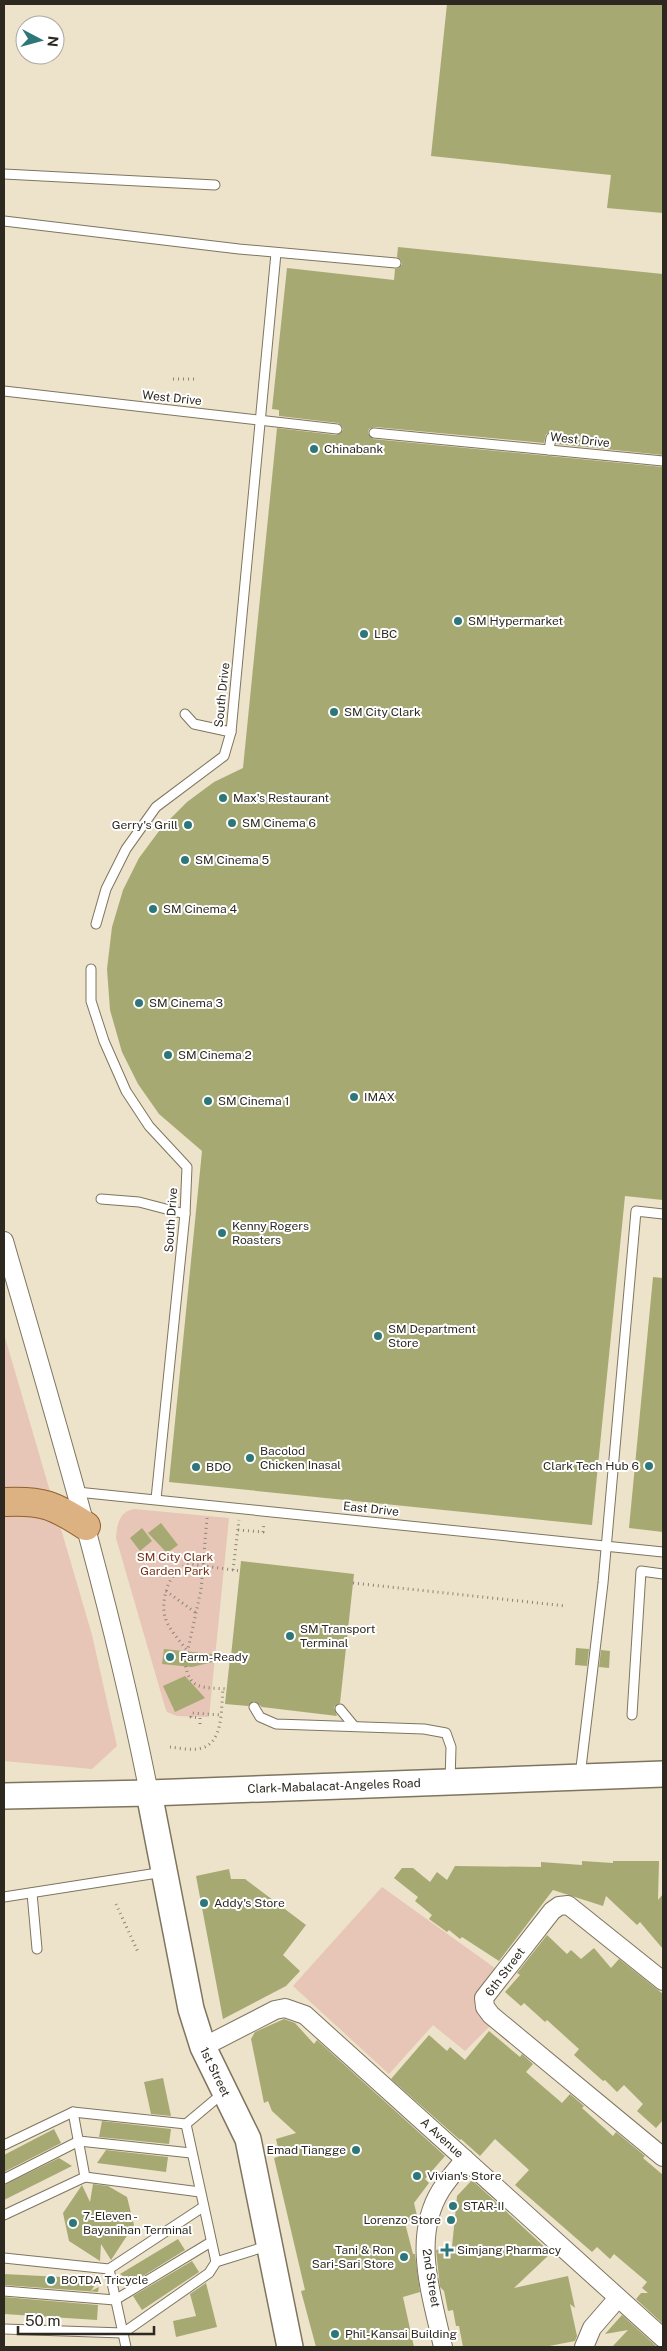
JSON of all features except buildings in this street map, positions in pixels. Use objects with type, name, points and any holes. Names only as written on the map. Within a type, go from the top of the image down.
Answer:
[{"type":"main road","points":[[4,1502],[31,1500],[60,1510],[86,1526]]},
{"type":"main road","name":"Clark-Mabalacat-Angeles Road","points":[[4,1796],[150,1793],[663,1774]]},
{"type":"main road","name":"1st Street","points":[[150,1793],[191,2009],[203,2047],[248,2139],[290,2347]]},
{"type":"street","points":[[4,1241],[86,1526],[129,1694],[150,1793]]},
{"type":"street","name":"6th Street","points":[[663,1980],[568,1905],[559,1906],[552,1911],[484,1998],[485,2007],[491,2015],[663,2157]]},
{"type":"street","name":"A Avenue","points":[[203,2047],[264,2014],[285,2008],[295,2010],[314,2022],[663,2338]]},
{"type":"street","name":"2nd Street","points":[[443,2347],[424,2252],[426,2230],[441,2190],[465,2159]]},
{"type":"street","points":[[584,2347],[592,2328],[618,2298]]},
{"type":"lane","points":[[4,174],[215,185]]},
{"type":"lane","points":[[4,221],[276,252],[396,263]]},
{"type":"lane","name":"South Drive","points":[[96,924],[106,889],[131,842],[156,807],[224,756],[231,732],[276,252]]},
{"type":"lane","name":"West Drive","points":[[4,391],[337,429]]},
{"type":"lane","name":"West Drive","points":[[374,433],[663,461]]},
{"type":"lane","points":[[549,450],[550,438]]},
{"type":"lane","points":[[185,714],[194,724],[231,732]]},
{"type":"lane","name":"South Drive","points":[[91,969],[92,1001],[104,1041],[126,1090],[149,1126],[186,1167],[186,1214],[156,1499]]},
{"type":"lane","points":[[102,1199],[139,1202],[186,1214]]},
{"type":"lane","points":[[580,1778],[588,1724],[606,1546],[636,1211],[663,1214]]},
{"type":"lane","name":"East Drive","points":[[77,1492],[663,1552]]},
{"type":"lane","points":[[632,1716],[641,1572],[663,1574]]},
{"type":"lane","points":[[254,1706],[260,1717],[276,1724],[424,1728],[446,1733],[451,1747],[450,1782]]},
{"type":"lane","points":[[340,1709],[354,1726]]},
{"type":"lane","points":[[4,1898],[165,1872]]},
{"type":"lane","points":[[32,1893],[36,1949]]},
{"type":"lane","points":[[4,2145],[73,2112],[186,2124],[224,2091]]},
{"type":"lane","points":[[73,2112],[85,2177]]},
{"type":"lane","points":[[4,2329],[123,2333],[210,2273],[216,2262],[186,2124]]},
{"type":"lane","points":[[4,2179],[79,2141],[191,2153]]},
{"type":"lane","points":[[4,2215],[85,2177],[200,2192]]},
{"type":"lane","points":[[4,2258],[108,2269],[203,2207]]},
{"type":"lane","points":[[4,2291],[115,2300],[211,2242]]},
{"type":"lane","points":[[216,2262],[270,2245]]},
{"type":"lane","points":[[108,2269],[126,2347]]},
{"type":"path","points":[[172,379],[196,379]]},
{"type":"path","points":[[170,1747],[193,1749],[208,1746],[217,1734],[221,1715],[225,1689],[200,1687],[190,1680],[185,1663],[186,1650],[196,1613],[204,1566],[208,1504]]},
{"type":"path","points":[[233,1570],[240,1508]]},
{"type":"path","points":[[238,1530],[263,1532],[264,1522]]},
{"type":"path","points":[[186,1650],[164,1616],[166,1591],[179,1568],[191,1564],[240,1571]]},
{"type":"path","points":[[353,1583],[566,1606]]},
{"type":"path","points":[[166,1591],[196,1613]]},
{"type":"path","points":[[200,1724],[200,1718],[191,1717],[192,1713],[221,1715]]},
{"type":"path","points":[[116,1904],[138,1952]]},
{"type":"green space","points":[[4,1334],[92,1635],[117,1746],[92,1769],[4,1761]]},
{"type":"green space","name":"SM City Clark Garden Park","points":[[134,1509],[229,1518],[209,1717],[177,1716],[167,1712],[165,1707],[116,1538],[120,1519],[125,1513]]},
{"type":"green space","points":[[382,1887],[499,1971],[474,2006],[492,2024],[465,2051],[433,2025],[389,2074],[293,1986]]},
{"type":"place","name":"Chinabank","points":[[314,449]]},
{"type":"place","name":"SM Hypermarket","points":[[458,621]]},
{"type":"place","name":"LBC","points":[[364,634]]},
{"type":"place","name":"SM City Clark","points":[[334,712]]},
{"type":"place","name":"Max's Restaurant","points":[[223,798]]},
{"type":"place","name":"SM Cinema 6","points":[[232,823]]},
{"type":"place","name":"Gerry's Grill","points":[[188,825]]},
{"type":"place","name":"SM Cinema 5","points":[[185,860]]},
{"type":"place","name":"SM Cinema 4","points":[[153,909]]},
{"type":"place","name":"SM Cinema 3","points":[[139,1003]]},
{"type":"place","name":"SM Cinema 2","points":[[168,1055]]},
{"type":"place","name":"IMAX","points":[[354,1097]]},
{"type":"place","name":"SM Cinema 1","points":[[208,1101]]},
{"type":"place","name":"Kenny Rogers Roasters","points":[[222,1233]]},
{"type":"place","name":"SM Department Store","points":[[378,1336]]},
{"type":"place","name":"Bacolod Chicken Inasal","points":[[250,1458]]},
{"type":"place","name":"Clark Tech Hub 6","points":[[649,1466]]},
{"type":"place","name":"BDO","points":[[196,1467]]},
{"type":"place","name":"SM Transport Terminal","points":[[290,1636]]},
{"type":"place","name":"Farm-Ready","points":[[170,1657]]},
{"type":"place","name":"Addy's Store","points":[[204,1903]]},
{"type":"place","name":"Emad Tiangge","points":[[356,2150]]},
{"type":"place","name":"Vivian's Store","points":[[417,2176]]},
{"type":"place","name":"STAR-II","points":[[453,2206]]},
{"type":"place","name":"Lorenzo Store","points":[[451,2220]]},
{"type":"place","name":"7-Eleven - Bayanihan Terminal","points":[[73,2223]]},
{"type":"place","name":"Simjang Pharmacy","points":[[447,2250]]},
{"type":"place","name":"Tani & Ron Sari-Sari Store","points":[[404,2257]]},
{"type":"place","name":"BOTDA Tricycle","points":[[51,2280]]},
{"type":"place","name":"Phil-Kansai Building","points":[[335,2334]]}]
